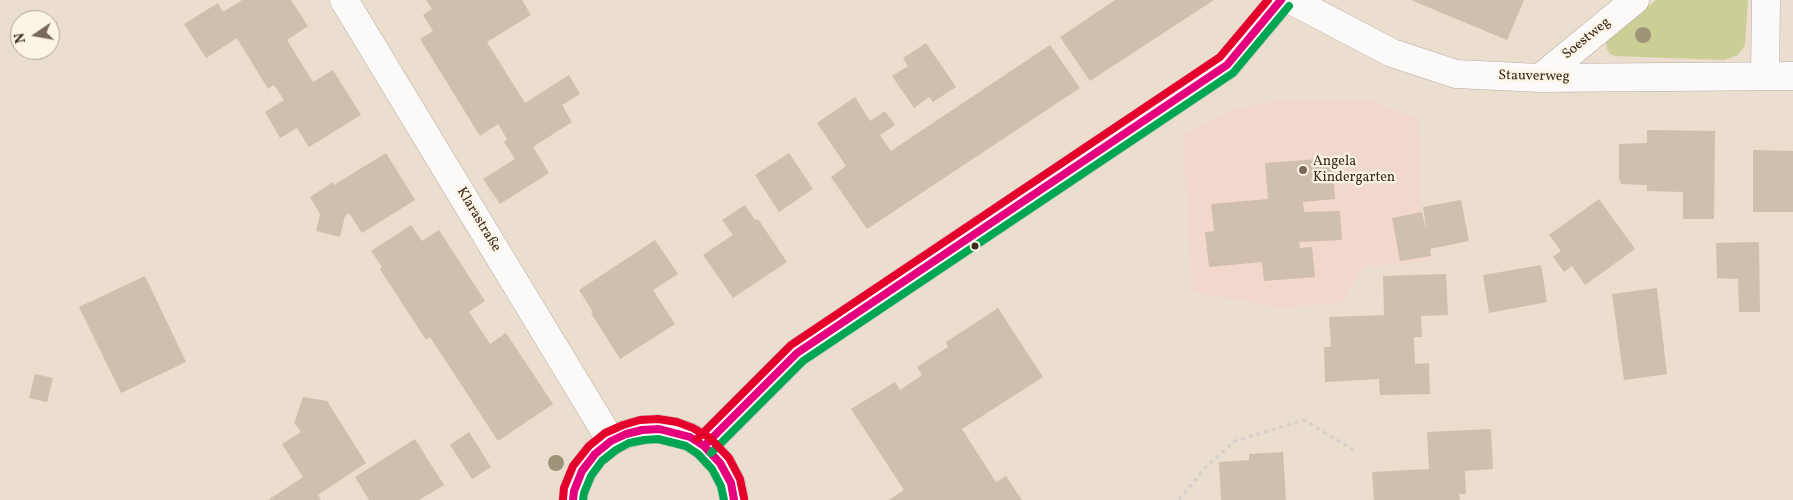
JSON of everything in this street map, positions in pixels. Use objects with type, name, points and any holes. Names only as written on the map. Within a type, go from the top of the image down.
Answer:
[{"type":"street","name":"Klarastraße","points":[[344,0],[611,440]]},
{"type":"street","points":[[704,446],[797,353],[1227,65],[1281,0]]},
{"type":"street","name":"Stauverweg","points":[[1291,0],[1392,53],[1456,74],[1540,78],[1793,76]]},
{"type":"street","name":"Soestweg","points":[[1540,78],[1635,0]]},
{"type":"street","points":[[1765,75],[1766,0]]},
{"type":"street","points":[[573,500],[574,491],[582,471],[595,454],[611,440],[642,430],[659,429],[675,432],[704,446],[720,463],[731,483],[734,500]]},
{"type":"path","points":[[1179,500],[1204,469],[1235,441],[1304,420],[1358,452]]},
{"type":"shaded area","name":"Angela Kindergarten","points":[[1283,99],[1368,99],[1418,119],[1422,212],[1431,261],[1364,267],[1341,303],[1281,308],[1192,292],[1183,134],[1232,110]]},
{"type":"green space","points":[[1656,0],[1748,0],[1745,45],[1738,55],[1724,60],[1615,56],[1610,54],[1606,43],[1609,38]]},
{"type":"building","points":[[242,0],[291,0],[308,26],[287,40],[313,82],[333,70],[361,115],[309,147],[297,128],[280,138],[265,112],[284,100],[274,85],[268,89],[237,38],[206,58],[184,24],[218,3],[223,12]]},
{"type":"building","points":[[426,0],[522,0],[531,15],[487,42],[525,103],[569,75],[580,94],[562,105],[572,122],[533,147],[549,173],[500,204],[483,179],[515,159],[504,142],[507,139],[498,124],[480,136],[420,39],[433,31],[423,15],[432,9]]},
{"type":"building","points":[[1115,0],[1214,0],[1090,81],[1060,37]]},
{"type":"building","points":[[1411,0],[1524,0],[1507,40]]},
{"type":"building","points":[[926,43],[956,87],[933,102],[929,97],[914,108],[892,76],[908,66],[903,58]]},
{"type":"building","points":[[1050,45],[1080,88],[867,229],[831,177],[846,166],[817,123],[855,97],[870,121],[885,111],[895,125],[880,135],[891,151]]},
{"type":"building","points":[[1647,130],[1715,131],[1714,219],[1683,219],[1683,192],[1647,191],[1647,185],[1621,184],[1619,179],[1619,144],[1647,143]]},
{"type":"building","points":[[1753,150],[1793,151],[1793,212],[1753,212]]},
{"type":"building","points":[[386,153],[415,200],[362,233],[349,213],[345,216],[340,237],[316,231],[320,214],[310,197],[333,182],[334,185]]},
{"type":"building","points":[[789,153],[813,189],[779,212],[755,175]]},
{"type":"building","points":[[1332,158],[1335,199],[1303,202],[1304,212],[1340,211],[1342,240],[1299,242],[1300,248],[1312,247],[1315,277],[1264,281],[1262,262],[1209,267],[1205,232],[1214,231],[1211,204],[1268,199],[1265,163]]},
{"type":"building","points":[[1599,199],[1635,249],[1585,285],[1572,266],[1564,272],[1553,257],[1561,251],[1549,235]]},
{"type":"building","points":[[1461,200],[1469,241],[1430,249],[1431,256],[1400,261],[1392,218],[1422,212],[1427,232],[1423,207]]},
{"type":"building","points":[[745,205],[755,220],[758,219],[787,262],[733,298],[703,255],[733,235],[722,220]]},
{"type":"building","points":[[411,225],[422,241],[439,230],[485,301],[469,312],[490,344],[506,333],[553,404],[498,441],[430,337],[426,340],[380,269],[382,267],[371,251]]},
{"type":"building","points":[[655,240],[678,274],[653,290],[675,324],[620,359],[579,290]]},
{"type":"building","points":[[1759,242],[1760,312],[1739,312],[1738,279],[1717,278],[1716,243]]},
{"type":"building","points":[[1541,265],[1547,302],[1489,313],[1483,275]]},
{"type":"building","points":[[1446,274],[1448,315],[1421,316],[1422,337],[1414,337],[1415,364],[1429,363],[1430,394],[1380,395],[1379,379],[1325,382],[1324,347],[1331,347],[1329,317],[1384,315],[1383,276]]},
{"type":"building","points":[[145,276],[186,362],[121,393],[79,307]]},
{"type":"building","points":[[1657,288],[1667,374],[1624,380],[1612,294]]},
{"type":"building","points":[[998,308],[1043,377],[962,429],[996,482],[1006,476],[1022,500],[889,500],[904,490],[851,409],[895,382],[900,390],[922,375],[917,367],[948,347],[946,342]]},
{"type":"building","points":[[35,374],[53,378],[47,402],[29,398]]},
{"type":"building","points":[[303,397],[327,401],[366,463],[318,495],[321,500],[268,500],[303,477],[282,444],[301,432],[294,423]]},
{"type":"building","points":[[1491,429],[1493,469],[1465,471],[1466,494],[1459,494],[1460,500],[1374,500],[1372,472],[1429,469],[1427,432]]},
{"type":"building","points":[[469,432],[491,467],[472,479],[450,445]]},
{"type":"building","points":[[415,439],[444,485],[419,500],[369,500],[355,477]]},
{"type":"building","points":[[1283,452],[1286,500],[1221,500],[1219,462],[1249,460],[1249,454]]},
{"type":"transit line","points":[[697,439],[791,345],[1220,57],[1268,0]]},
{"type":"transit line","points":[[704,446],[797,353],[1227,65],[1281,0]]},
{"type":"transit line","points":[[711,453],[803,361],[1233,73],[1289,6]]},
{"type":"transit line","points":[[563,499],[564,488],[573,466],[589,446],[605,433],[623,425],[640,420],[658,419],[677,422],[693,428],[710,438],[729,458],[740,479],[744,498]]},
{"type":"transit line","points":[[573,500],[574,491],[582,471],[595,454],[611,441],[626,434],[642,430],[659,429],[690,437],[704,446],[720,463],[731,483],[734,500]]},
{"type":"transit line","points":[[583,500],[591,476],[602,461],[629,443],[658,439],[686,446],[698,454],[712,469],[721,486],[724,500]]},
{"type":"place","name":"Angela Kindergarten","points":[[1303,170]]}]
